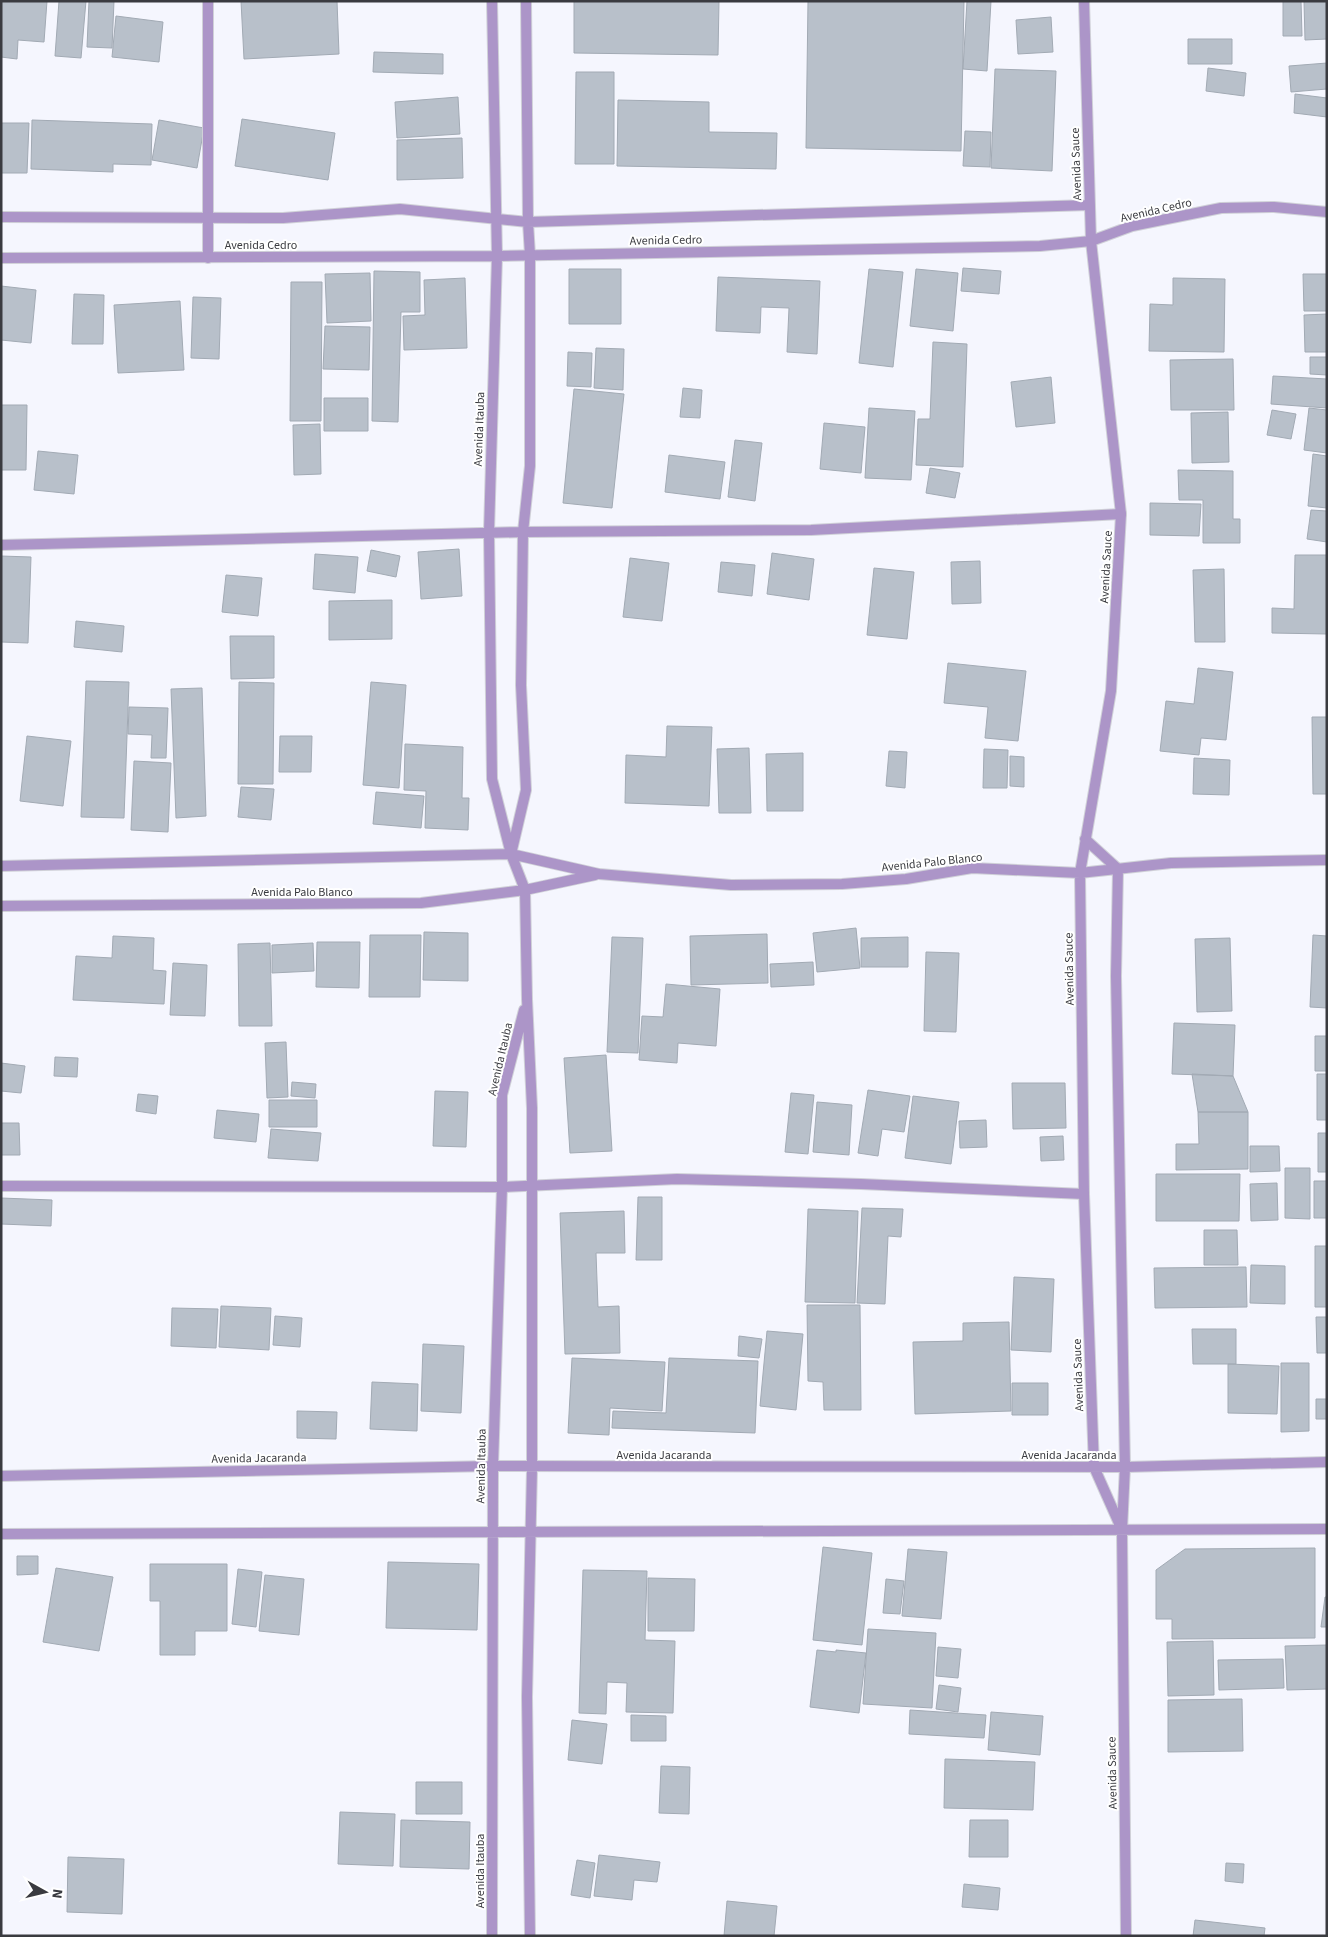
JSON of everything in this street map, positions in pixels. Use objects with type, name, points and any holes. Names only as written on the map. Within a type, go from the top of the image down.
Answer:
[{"type":"street","points":[[208,1],[208,258]]},
{"type":"street","name":"Avenida Itauba","points":[[492,1],[497,256],[489,532],[492,779],[511,854],[525,890],[532,1108],[532,1468],[527,1697],[530,1936]]},
{"type":"street","points":[[511,854],[526,790],[521,685],[523,532],[530,466],[530,255],[526,1]]},
{"type":"street","name":"Avenida Sauce","points":[[1084,1],[1091,241],[1121,514],[1111,691],[1080,873],[1084,1194],[1094,1467],[1122,1530],[1126,1936]]},
{"type":"street","name":"Avenida Cedro","points":[[1,217],[283,218],[400,209],[528,222],[1090,204]]},
{"type":"street","name":"Avenida Cedro","points":[[1,258],[497,256],[1040,246],[1091,241],[1132,226],[1221,208],[1274,206],[1327,212]]},
{"type":"street","points":[[1,545],[489,532],[811,530],[1121,514]]},
{"type":"street","points":[[1085,839],[1118,869],[1116,976],[1125,1467],[1122,1530]]},
{"type":"street","name":"Avenida Palo Blanco","points":[[1,866],[511,854],[599,874],[731,885],[842,884],[906,879],[972,868],[1080,873],[1171,864],[1327,860]]},
{"type":"street","name":"Avenida Palo Blanco","points":[[1,906],[421,903],[525,890],[599,874]]},
{"type":"street","name":"Avenida Itauba","points":[[492,1936],[492,1466],[502,1187],[502,1095],[527,999]]},
{"type":"street","points":[[1,1186],[502,1187],[677,1179],[861,1184],[1084,1194]]},
{"type":"street","name":"Avenida Jacaranda","points":[[1,1476],[492,1466],[532,1468],[1125,1467],[1327,1462]]},
{"type":"street","points":[[1,1534],[1327,1529]]},
{"type":"building","points":[[1,1],[47,1],[44,42],[18,40],[17,59],[1,57]]},
{"type":"building","points":[[59,1],[86,1],[81,58],[55,56]]},
{"type":"building","points":[[89,1],[114,1],[112,48],[87,47]]},
{"type":"building","points":[[241,1],[337,1],[339,54],[244,59]]},
{"type":"building","points":[[574,1],[719,1],[718,55],[574,53]]},
{"type":"building","points":[[808,1],[964,1],[961,151],[806,148]]},
{"type":"building","points":[[967,1],[991,1],[987,71],[963,69]]},
{"type":"building","points":[[1283,1],[1301,1],[1302,36],[1283,36]]},
{"type":"building","points":[[1304,1],[1327,1],[1327,39],[1305,40]]},
{"type":"building","points":[[116,16],[163,22],[159,62],[112,57]]},
{"type":"building","points":[[1051,17],[1053,52],[1018,54],[1016,20]]},
{"type":"building","points":[[1188,39],[1232,39],[1232,64],[1188,64]]},
{"type":"building","points":[[374,52],[443,54],[443,74],[373,72]]},
{"type":"building","points":[[1327,63],[1327,89],[1291,92],[1289,66]]},
{"type":"building","points":[[1208,68],[1246,73],[1244,96],[1206,91]]},
{"type":"building","points":[[995,69],[1056,71],[1052,171],[991,168]]},
{"type":"building","points":[[576,72],[614,72],[614,164],[575,164]]},
{"type":"building","points":[[1295,94],[1327,98],[1327,117],[1294,113]]},
{"type":"building","points":[[458,97],[460,134],[397,138],[395,102]]},
{"type":"building","points":[[618,100],[709,102],[709,132],[777,133],[776,169],[617,166]]},
{"type":"building","points":[[242,119],[335,133],[328,180],[235,166]]},
{"type":"building","points":[[32,120],[152,124],[151,165],[113,164],[113,172],[31,169]]},
{"type":"building","points":[[159,120],[204,128],[197,168],[152,160]]},
{"type":"building","points":[[1,123],[29,123],[27,173],[1,173]]},
{"type":"building","points":[[965,131],[991,132],[990,167],[963,166]]},
{"type":"building","points":[[462,138],[463,178],[397,180],[397,140]]},
{"type":"building","points":[[963,268],[1001,271],[999,294],[961,291]]},
{"type":"building","points":[[569,269],[621,269],[621,324],[569,324]]},
{"type":"building","points":[[869,269],[903,272],[893,367],[859,363]]},
{"type":"building","points":[[916,269],[958,273],[953,331],[910,326]]},
{"type":"building","points":[[374,271],[420,272],[420,312],[401,312],[398,422],[372,421]]},
{"type":"building","points":[[370,273],[371,321],[327,323],[325,274]]},
{"type":"building","points":[[1303,274],[1327,274],[1327,311],[1304,311]]},
{"type":"building","points":[[718,277],[820,281],[817,354],[787,352],[789,308],[761,307],[760,333],[716,331]]},
{"type":"building","points":[[465,278],[467,348],[404,350],[403,316],[425,315],[424,280]]},
{"type":"building","points":[[1173,278],[1225,279],[1224,352],[1149,351],[1150,304],[1173,305]]},
{"type":"building","points":[[291,282],[322,282],[321,421],[290,421]]},
{"type":"building","points":[[1,286],[36,290],[31,343],[1,340]]},
{"type":"building","points":[[74,294],[104,295],[103,344],[72,344]]},
{"type":"building","points":[[193,297],[221,298],[219,359],[191,358]]},
{"type":"building","points":[[180,301],[184,370],[118,373],[114,305]]},
{"type":"building","points":[[1327,314],[1327,352],[1305,352],[1304,315]]},
{"type":"building","points":[[325,326],[370,327],[369,370],[323,369]]},
{"type":"building","points":[[933,342],[967,344],[963,467],[916,465],[918,419],[930,419]]},
{"type":"building","points":[[596,348],[624,349],[623,390],[594,388]]},
{"type":"building","points":[[568,352],[592,353],[591,387],[567,386]]},
{"type":"building","points":[[1310,357],[1327,357],[1327,375],[1310,374]]},
{"type":"building","points":[[1233,359],[1234,410],[1171,410],[1170,360]]},
{"type":"building","points":[[1273,376],[1327,379],[1327,408],[1271,404]]},
{"type":"building","points":[[1051,377],[1055,423],[1016,427],[1011,382]]},
{"type":"building","points":[[683,388],[702,390],[700,418],[680,417]]},
{"type":"building","points":[[574,389],[624,394],[612,508],[563,503]]},
{"type":"building","points":[[324,398],[368,398],[368,431],[324,431]]},
{"type":"building","points":[[1,405],[27,405],[26,470],[1,470]]},
{"type":"building","points":[[869,408],[915,411],[911,480],[865,478]]},
{"type":"building","points":[[1309,408],[1327,410],[1327,453],[1304,450]]},
{"type":"building","points":[[1272,410],[1296,414],[1291,439],[1267,435]]},
{"type":"building","points":[[1228,412],[1229,462],[1192,463],[1191,413]]},
{"type":"building","points":[[824,423],[865,427],[861,473],[820,469]]},
{"type":"building","points":[[320,424],[321,474],[294,475],[293,425]]},
{"type":"building","points":[[735,440],[762,443],[755,501],[728,497]]},
{"type":"building","points":[[38,451],[78,455],[74,494],[34,490]]},
{"type":"building","points":[[1313,454],[1327,456],[1327,508],[1308,506]]},
{"type":"building","points":[[669,455],[725,462],[720,499],[665,492]]},
{"type":"building","points":[[930,468],[960,473],[955,498],[926,493]]},
{"type":"building","points":[[1178,470],[1233,471],[1233,519],[1240,519],[1240,543],[1203,543],[1203,500],[1179,500]]},
{"type":"building","points":[[1150,503],[1201,504],[1199,536],[1150,535]]},
{"type":"building","points":[[1311,510],[1327,511],[1327,542],[1307,539]]},
{"type":"building","points":[[459,549],[462,596],[421,599],[418,552]]},
{"type":"building","points":[[371,550],[400,556],[396,577],[367,571]]},
{"type":"building","points":[[772,553],[814,559],[809,600],[767,594]]},
{"type":"building","points":[[315,554],[358,557],[355,593],[313,589]]},
{"type":"building","points":[[1295,555],[1327,555],[1327,634],[1272,633],[1272,608],[1294,609]]},
{"type":"building","points":[[1,556],[31,557],[28,643],[1,642]]},
{"type":"building","points":[[630,558],[669,563],[662,621],[623,617]]},
{"type":"building","points":[[980,561],[981,603],[952,604],[951,562]]},
{"type":"building","points":[[721,562],[755,565],[752,596],[718,592]]},
{"type":"building","points":[[874,568],[914,572],[907,639],[867,635]]},
{"type":"building","points":[[1224,569],[1225,642],[1195,642],[1193,570]]},
{"type":"building","points":[[226,575],[262,578],[258,616],[222,612]]},
{"type":"building","points":[[392,600],[392,639],[329,640],[329,601]]},
{"type":"building","points":[[76,621],[124,626],[122,652],[74,647]]},
{"type":"building","points":[[230,636],[274,636],[274,678],[231,679]]},
{"type":"building","points":[[948,663],[1026,671],[1018,741],[985,738],[988,707],[944,703]]},
{"type":"building","points":[[1198,668],[1233,672],[1226,740],[1201,738],[1199,755],[1160,751],[1166,701],[1194,704]]},
{"type":"building","points":[[86,681],[129,682],[124,818],[81,817]]},
{"type":"building","points":[[239,682],[274,683],[273,784],[238,784]]},
{"type":"building","points":[[371,682],[406,685],[399,788],[363,785]]},
{"type":"building","points":[[202,688],[206,816],[176,818],[171,689]]},
{"type":"building","points":[[129,707],[168,708],[166,758],[151,758],[152,735],[128,734]]},
{"type":"building","points":[[1312,717],[1327,717],[1327,794],[1313,794]]},
{"type":"building","points":[[667,726],[712,727],[709,806],[625,803],[626,755],[666,757]]},
{"type":"building","points":[[27,736],[71,741],[63,806],[20,801]]},
{"type":"building","points":[[280,736],[312,736],[311,772],[279,772]]},
{"type":"building","points":[[405,744],[463,747],[462,798],[469,798],[468,830],[425,828],[426,791],[404,790]]},
{"type":"building","points":[[749,748],[751,813],[719,813],[717,749]]},
{"type":"building","points":[[984,749],[1008,750],[1007,788],[983,788]]},
{"type":"building","points":[[889,751],[907,752],[905,788],[886,786]]},
{"type":"building","points":[[803,753],[803,811],[767,811],[766,754]]},
{"type":"building","points":[[1010,756],[1024,757],[1024,787],[1010,786]]},
{"type":"building","points":[[1194,758],[1230,760],[1229,795],[1193,794]]},
{"type":"building","points":[[134,761],[171,763],[168,832],[131,830]]},
{"type":"building","points":[[241,787],[274,789],[271,820],[238,817]]},
{"type":"building","points":[[376,792],[424,796],[421,828],[373,824]]},
{"type":"building","points":[[856,928],[860,968],[817,972],[813,933]]},
{"type":"building","points":[[424,932],[468,933],[468,981],[423,980]]},
{"type":"building","points":[[767,934],[768,983],[691,985],[690,936]]},
{"type":"building","points":[[370,935],[421,935],[420,997],[369,997]]},
{"type":"building","points":[[1313,935],[1327,936],[1327,1008],[1310,1007]]},
{"type":"building","points":[[113,936],[154,938],[153,970],[166,971],[164,1004],[73,1000],[76,956],[112,958]]},
{"type":"building","points":[[612,937],[643,938],[638,1053],[607,1052]]},
{"type":"building","points":[[908,937],[908,967],[861,967],[861,938]]},
{"type":"building","points":[[1230,938],[1232,1011],[1197,1012],[1195,939]]},
{"type":"building","points":[[317,942],[360,942],[359,988],[316,987]]},
{"type":"building","points":[[270,943],[272,1026],[239,1026],[238,944]]},
{"type":"building","points":[[313,943],[314,971],[272,973],[272,945]]},
{"type":"building","points":[[926,952],[959,953],[956,1032],[924,1031]]},
{"type":"building","points":[[813,962],[814,985],[771,987],[770,964]]},
{"type":"building","points":[[173,963],[207,965],[205,1016],[170,1015]]},
{"type":"building","points":[[666,984],[720,989],[716,1046],[678,1043],[677,1063],[639,1060],[642,1016],[663,1017]]},
{"type":"building","points":[[1174,1023],[1235,1025],[1233,1076],[1172,1074]]},
{"type":"building","points":[[1315,1036],[1327,1036],[1327,1071],[1315,1071]]},
{"type":"building","points":[[286,1042],[288,1097],[267,1098],[265,1043]]},
{"type":"building","points":[[606,1055],[612,1151],[570,1153],[564,1058]]},
{"type":"building","points":[[55,1057],[78,1058],[77,1077],[54,1076]]},
{"type":"building","points":[[1,1063],[25,1066],[21,1093],[1,1091]]},
{"type":"building","points":[[1192,1074],[1233,1076],[1248,1112],[1198,1112]]},
{"type":"building","points":[[1317,1074],[1327,1074],[1327,1120],[1317,1120]]},
{"type":"building","points":[[292,1082],[316,1084],[315,1098],[291,1096]]},
{"type":"building","points":[[1012,1083],[1065,1083],[1066,1128],[1013,1129]]},
{"type":"building","points":[[868,1090],[910,1096],[904,1132],[882,1129],[878,1156],[858,1153]]},
{"type":"building","points":[[435,1091],[468,1092],[466,1147],[433,1146]]},
{"type":"building","points":[[791,1093],[814,1095],[808,1154],[785,1152]]},
{"type":"building","points":[[138,1094],[158,1096],[156,1114],[136,1111]]},
{"type":"building","points":[[913,1096],[959,1102],[951,1164],[905,1158]]},
{"type":"building","points":[[269,1100],[317,1100],[317,1127],[269,1127]]},
{"type":"building","points":[[817,1102],[852,1105],[849,1155],[813,1152]]},
{"type":"building","points":[[217,1110],[259,1114],[256,1142],[214,1138]]},
{"type":"building","points":[[1198,1112],[1248,1112],[1248,1169],[1176,1170],[1176,1144],[1199,1144]]},
{"type":"building","points":[[986,1120],[987,1147],[960,1148],[959,1121]]},
{"type":"building","points":[[1,1123],[19,1123],[20,1155],[1,1155]]},
{"type":"building","points":[[271,1129],[321,1133],[318,1161],[268,1158]]},
{"type":"building","points":[[1318,1133],[1327,1133],[1327,1172],[1318,1172]]},
{"type":"building","points":[[1063,1136],[1064,1160],[1041,1161],[1040,1137]]},
{"type":"building","points":[[1250,1146],[1279,1146],[1280,1171],[1250,1172]]},
{"type":"building","points":[[1285,1168],[1310,1168],[1310,1219],[1285,1218]]},
{"type":"building","points":[[1156,1174],[1240,1174],[1239,1221],[1156,1221]]},
{"type":"building","points":[[1314,1181],[1327,1181],[1327,1218],[1314,1218]]},
{"type":"building","points":[[1277,1183],[1278,1220],[1251,1221],[1250,1184]]},
{"type":"building","points":[[638,1197],[662,1197],[662,1260],[636,1260]]},
{"type":"building","points":[[1,1198],[52,1200],[51,1226],[1,1224]]},
{"type":"building","points":[[862,1208],[903,1209],[901,1237],[888,1236],[885,1304],[857,1303]]},
{"type":"building","points":[[808,1209],[858,1211],[855,1303],[805,1302]]},
{"type":"building","points":[[624,1211],[625,1253],[596,1253],[598,1307],[619,1306],[620,1353],[565,1354],[560,1213]]},
{"type":"building","points":[[1204,1230],[1237,1230],[1238,1265],[1204,1265]]},
{"type":"building","points":[[1315,1246],[1327,1246],[1327,1307],[1315,1307]]},
{"type":"building","points":[[1251,1265],[1285,1266],[1285,1304],[1250,1303]]},
{"type":"building","points":[[1246,1267],[1247,1307],[1155,1308],[1154,1268]]},
{"type":"building","points":[[1014,1277],[1054,1279],[1051,1352],[1011,1350]]},
{"type":"building","points":[[807,1305],[860,1305],[861,1410],[824,1410],[823,1382],[808,1381]]},
{"type":"building","points":[[221,1306],[271,1308],[269,1350],[219,1347]]},
{"type":"building","points":[[172,1308],[218,1309],[216,1348],[171,1346]]},
{"type":"building","points":[[275,1316],[302,1318],[300,1347],[273,1345]]},
{"type":"building","points":[[1316,1317],[1327,1317],[1327,1353],[1317,1353]]},
{"type":"building","points":[[1009,1322],[1011,1411],[915,1414],[913,1342],[963,1341],[963,1323]]},
{"type":"building","points":[[1192,1329],[1236,1329],[1236,1364],[1193,1364]]},
{"type":"building","points":[[767,1331],[803,1334],[796,1410],[760,1406]]},
{"type":"building","points":[[739,1336],[762,1339],[759,1358],[738,1356]]},
{"type":"building","points":[[423,1344],[464,1346],[461,1413],[421,1411]]},
{"type":"building","points":[[572,1358],[665,1362],[662,1411],[610,1408],[609,1435],[568,1433]]},
{"type":"building","points":[[669,1358],[758,1361],[755,1433],[612,1428],[613,1411],[666,1413]]},
{"type":"building","points":[[1281,1363],[1309,1363],[1309,1431],[1281,1432]]},
{"type":"building","points":[[1228,1364],[1279,1366],[1277,1414],[1228,1413]]},
{"type":"building","points":[[372,1382],[418,1384],[417,1431],[370,1429]]},
{"type":"building","points":[[1012,1383],[1048,1383],[1048,1415],[1012,1415]]},
{"type":"building","points":[[1316,1399],[1327,1399],[1327,1419],[1316,1419]]},
{"type":"building","points":[[297,1411],[337,1412],[336,1439],[297,1438]]},
{"type":"building","points":[[823,1547],[872,1553],[862,1645],[813,1640]]},
{"type":"building","points":[[1315,1548],[1315,1638],[1172,1639],[1172,1619],[1156,1619],[1156,1570],[1185,1549]]},
{"type":"building","points":[[908,1549],[947,1552],[941,1619],[902,1616]]},
{"type":"building","points":[[17,1556],[38,1556],[38,1574],[17,1575]]},
{"type":"building","points":[[388,1562],[479,1564],[477,1630],[386,1628]]},
{"type":"building","points":[[150,1564],[227,1564],[227,1631],[195,1631],[195,1655],[160,1655],[160,1601],[150,1601]]},
{"type":"building","points":[[56,1568],[113,1577],[99,1651],[43,1642]]},
{"type":"building","points":[[238,1569],[262,1572],[256,1627],[232,1624]]},
{"type":"building","points":[[583,1570],[647,1571],[645,1640],[675,1641],[673,1713],[626,1712],[627,1683],[607,1682],[606,1714],[579,1713]]},
{"type":"building","points":[[265,1575],[304,1579],[299,1635],[259,1631]]},
{"type":"building","points":[[648,1578],[695,1579],[694,1631],[648,1631]]},
{"type":"building","points":[[886,1579],[904,1581],[900,1614],[883,1613]]},
{"type":"building","points":[[1325,1597],[1327,1597],[1327,1627],[1321,1627]]},
{"type":"building","points":[[868,1629],[936,1633],[932,1708],[863,1704]]},
{"type":"building","points":[[1213,1641],[1214,1695],[1168,1696],[1167,1642]]},
{"type":"building","points":[[1327,1645],[1327,1689],[1287,1690],[1285,1646]]},
{"type":"building","points":[[938,1647],[961,1649],[958,1678],[936,1676]]},
{"type":"building","points":[[817,1650],[866,1653],[859,1713],[810,1707]]},
{"type":"building","points":[[1283,1659],[1284,1688],[1219,1690],[1218,1660]]},
{"type":"building","points":[[939,1685],[961,1688],[958,1712],[936,1709]]},
{"type":"building","points":[[1242,1699],[1243,1751],[1168,1752],[1168,1700]]},
{"type":"building","points":[[910,1710],[986,1715],[984,1738],[909,1734]]},
{"type":"building","points":[[991,1712],[1043,1716],[1040,1755],[988,1750]]},
{"type":"building","points":[[631,1715],[666,1716],[666,1741],[631,1741]]},
{"type":"building","points":[[572,1720],[607,1724],[602,1764],[568,1760]]},
{"type":"building","points":[[945,1759],[1035,1762],[1033,1810],[944,1808]]},
{"type":"building","points":[[661,1766],[690,1767],[689,1814],[659,1813]]},
{"type":"building","points":[[416,1782],[462,1782],[462,1814],[416,1814]]},
{"type":"building","points":[[340,1812],[395,1814],[393,1866],[338,1864]]},
{"type":"building","points":[[401,1820],[470,1822],[469,1869],[400,1867]]},
{"type":"building","points":[[970,1820],[1008,1820],[1008,1857],[969,1857]]},
{"type":"building","points":[[599,1855],[660,1862],[657,1882],[634,1880],[632,1900],[594,1896]]},
{"type":"building","points":[[68,1857],[124,1859],[122,1914],[67,1912]]},
{"type":"building","points":[[577,1860],[595,1863],[590,1898],[571,1895]]},
{"type":"building","points":[[1226,1863],[1244,1864],[1243,1883],[1225,1881]]},
{"type":"building","points":[[964,1884],[1000,1888],[998,1910],[962,1907]]},
{"type":"building","points":[[727,1901],[777,1906],[774,1936],[724,1936]]},
{"type":"building","points":[[1195,1920],[1265,1928],[1264,1936],[1193,1936]]}]
